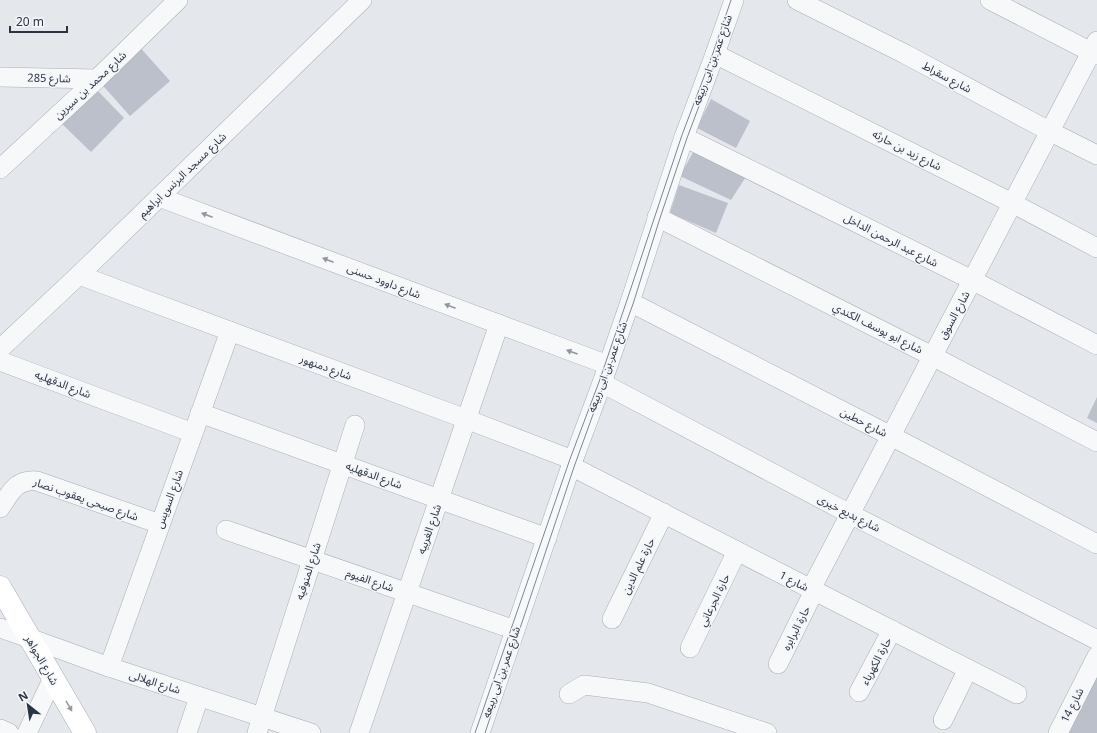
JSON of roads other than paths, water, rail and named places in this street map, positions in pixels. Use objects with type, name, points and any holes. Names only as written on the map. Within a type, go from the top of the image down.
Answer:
[{"type":"main road","name":"شارع الجواهر","points":[[0,587],[85,733]]},
{"type":"street","name":"شارع محمد بن سيرين","points":[[0,169],[97,79],[178,0]]},
{"type":"street","name":"شارع مسجد البرنس ابراهيم","points":[[0,349],[362,0]]},
{"type":"street","name":"شارع عمر بن ابى ربيعه","points":[[480,733],[572,463],[630,302],[684,136],[734,0]]},
{"type":"street","name":"شارع سقراط","points":[[797,0],[905,54],[1097,155]]},
{"type":"street","points":[[990,0],[1017,6],[1095,49]]},
{"type":"street","name":"شارع السوق","points":[[812,590],[1012,203],[1095,49]]},
{"type":"street","name":"شارع زيد بن حارثه","points":[[715,54],[1012,203],[1097,248]]},
{"type":"street","name":"شارع 285","points":[[0,77],[97,79]]},
{"type":"street","name":"شارع عبد الرحمن الداخل","points":[[684,136],[972,280],[1097,345]]},
{"type":"street","name":"شارع داوود حسنى","points":[[159,197],[499,324],[605,374]]},
{"type":"street","name":"شارع ابو يوسف الكندي","points":[[657,217],[932,356],[1097,442]]},
{"type":"street","name":"شارع دمنهور","points":[[78,275],[466,419],[572,463]]},
{"type":"street","name":"شارع حطين","points":[[630,302],[1097,544]]},
{"type":"street","name":"شارع الغربيه","points":[[359,733],[499,324]]},
{"type":"street","name":"شارع السويس","points":[[109,667],[230,331]]},
{"type":"street","name":"شارع الدقهليه","points":[[0,361],[193,433]]},
{"type":"street","name":"شارع بديع خيرى","points":[[605,374],[850,514],[1097,640]]},
{"type":"street","name":"شارع الدقهليه","points":[[200,412],[547,538]]},
{"type":"street","name":"شارع المنوفيه","points":[[260,725],[355,425]]},
{"type":"street","name":"شارع 1","points":[[572,463],[812,590],[1017,694]]},
{"type":"street","name":"شارع صبحى يعقوب نصار","points":[[0,508],[15,487],[20,483],[30,480],[38,480],[160,524]]},
{"type":"street","name":"حارة علم الدين","points":[[612,619],[664,513]]},
{"type":"street","name":"شارع الفيوم","points":[[226,530],[515,630]]},
{"type":"street","name":"حارة الجرعاني","points":[[690,648],[737,551]]},
{"type":"street","name":"حارة البرابره","points":[[778,664],[812,590]]},
{"type":"street","name":"شارع الهلالى","points":[[0,628],[199,697],[260,725],[311,733]]},
{"type":"street","name":"حارة الكهرباء","points":[[859,692],[892,630]]},
{"type":"street","name":"شارع 14","points":[[1058,733],[1097,656]]},
{"type":"street","points":[[943,720],[968,669]]},
{"type":"street","points":[[27,733],[53,678]]},
{"type":"street","points":[[569,694],[584,685],[648,693],[767,733]]},
{"type":"street","points":[[187,733],[199,697]]},
{"type":"street","points":[[0,729],[9,733]]},
{"type":"tram line","points":[[475,733],[570,459],[599,382],[682,135],[731,0]]},
{"type":"tram line","points":[[485,733],[574,467],[633,304],[687,138],[722,45]]}]
